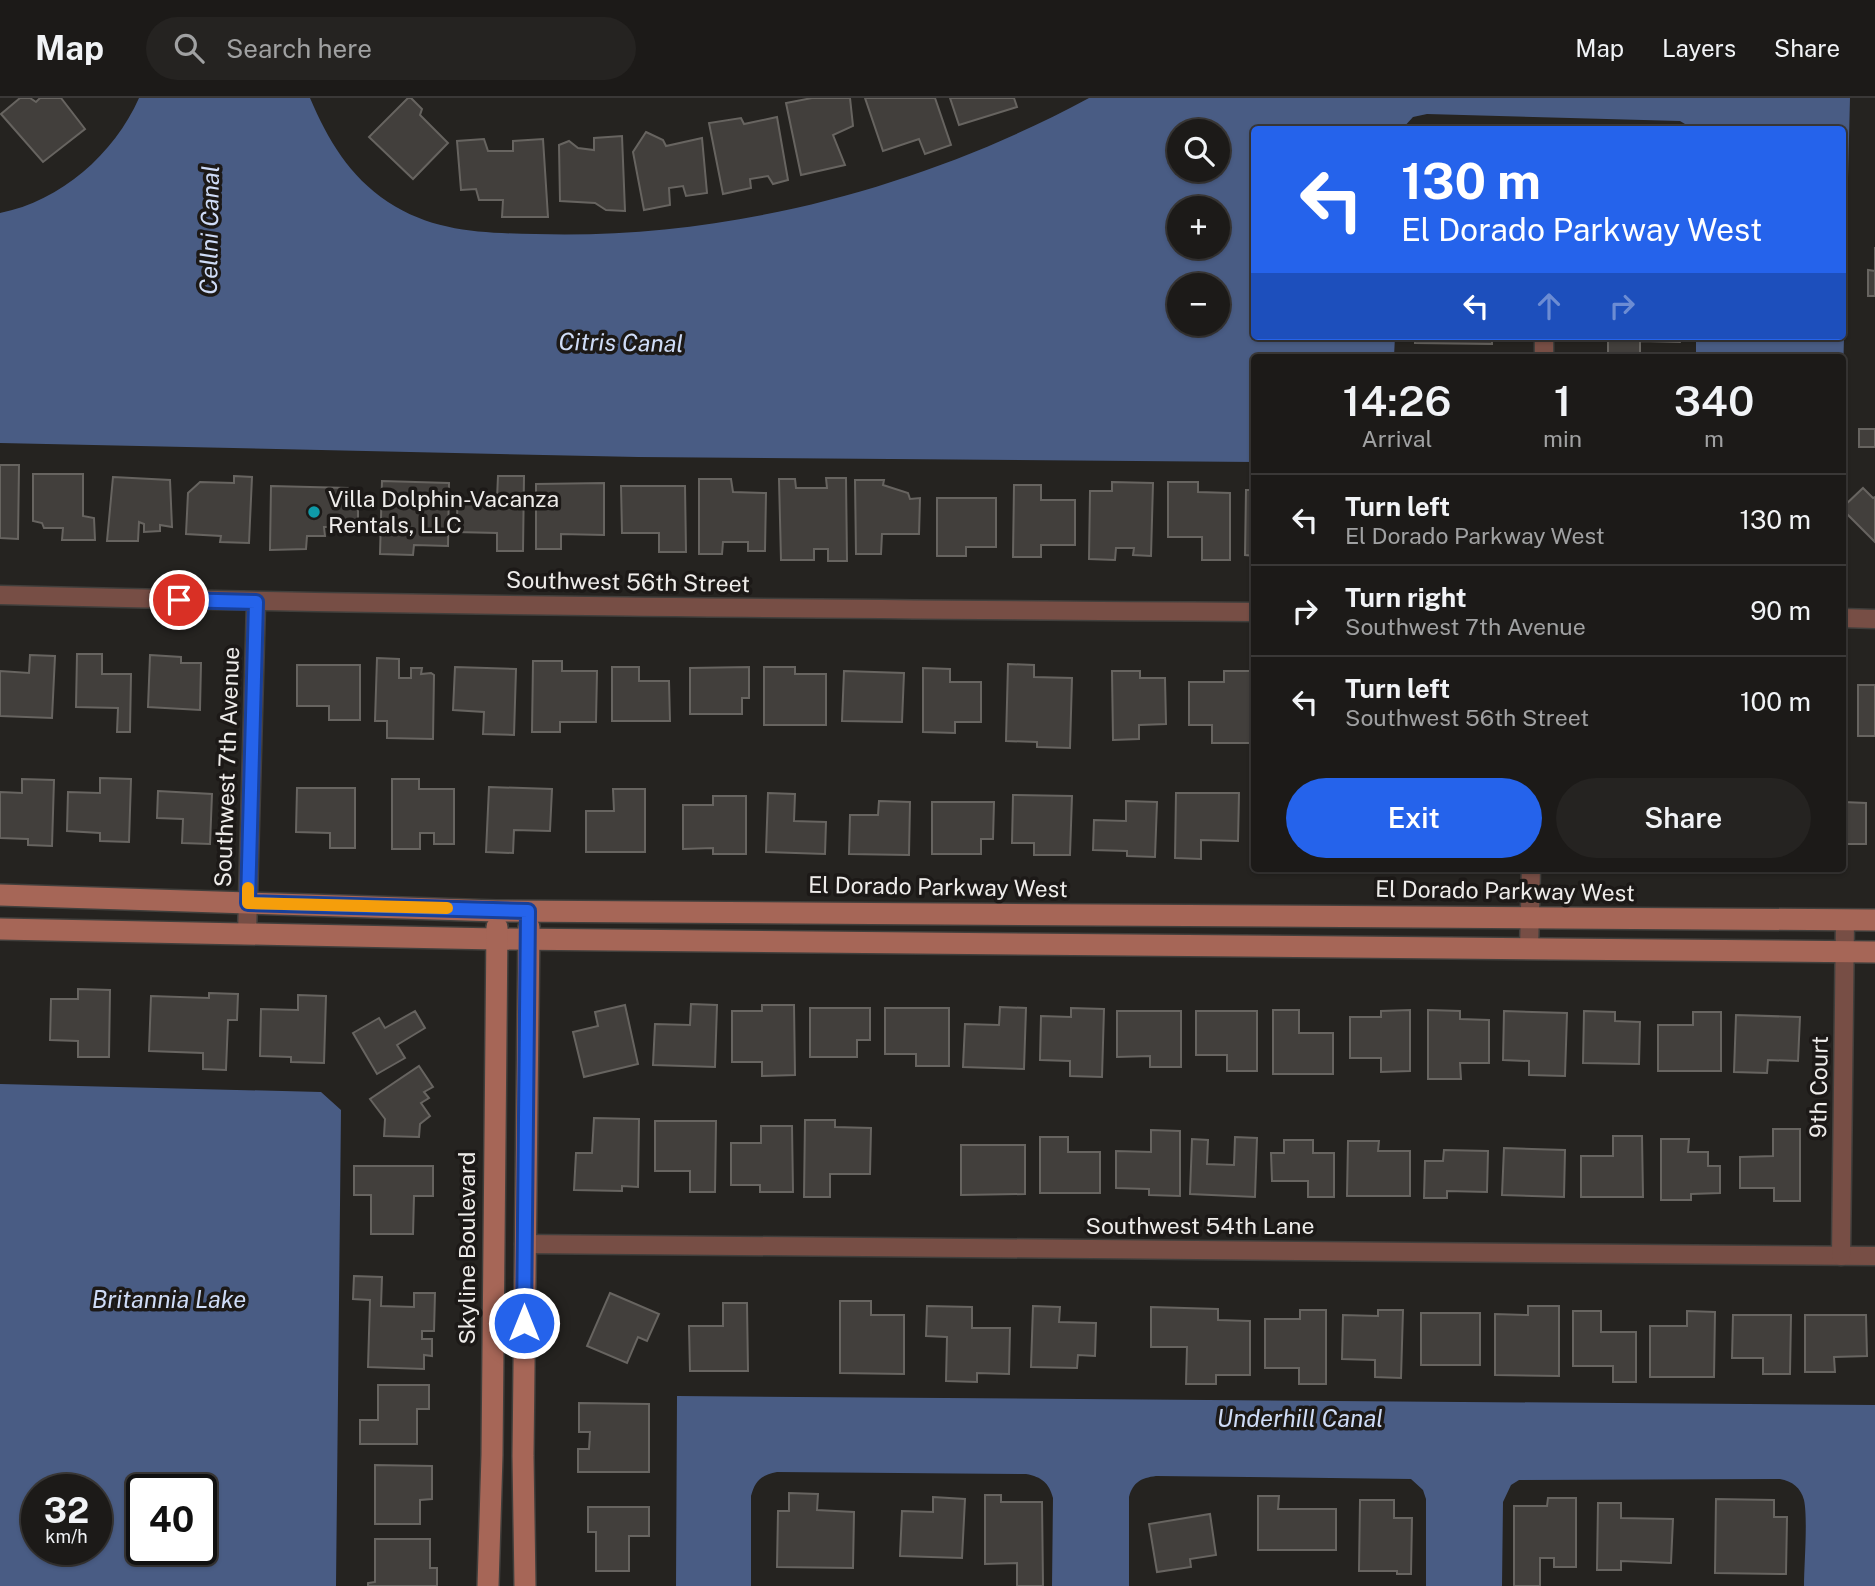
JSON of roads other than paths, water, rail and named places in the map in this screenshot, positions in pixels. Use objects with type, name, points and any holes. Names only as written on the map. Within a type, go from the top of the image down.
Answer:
[{"type":"street","name":"Southwest 56th Street","points":[[0,595],[256,602],[1251,612]]},
{"type":"street","name":"Southwest 7th Avenue","points":[[247,935],[256,602]]},
{"type":"street","points":[[1846,618],[1875,619]]},
{"type":"street","points":[[1529,949],[1531,872]]},
{"type":"street","name":"El Dorado Parkway West","points":[[0,895],[498,911],[1875,920]]},
{"type":"street","name":"Skyline Boulevard","points":[[488,1586],[498,911]]},
{"type":"street","points":[[525,1586],[523,1456],[528,911]]},
{"type":"street","name":"9th Court","points":[[1841,1256],[1845,920]]},
{"type":"street","points":[[0,929],[529,940],[1875,952]]},
{"type":"street","points":[[494,1243],[524,1244]]},
{"type":"street","name":"Southwest 54th Lane","points":[[524,1244],[1875,1256]]},
{"type":"water","points":[[139,98],[310,98],[332,143],[351,169],[374,192],[405,212],[441,225],[477,231],[607,234],[679,228],[821,202],[891,182],[959,158],[1025,130],[1089,98],[1850,98],[1846,257],[1846,126],[1688,126],[1680,121],[1427,114],[1413,117],[1405,126],[1251,126],[1251,340],[1395,340],[1394,354],[1251,354],[1251,462],[638,457],[0,443],[0,213],[44,198],[83,172],[100,156],[128,119]]},
{"type":"water","points":[[1696,340],[1844,340],[1844,354],[1696,354]]},
{"type":"water","name":"Britannia Lake","points":[[0,1084],[321,1092],[341,1110],[336,1586],[0,1586]]},
{"type":"water","name":"Underhill Canal","points":[[677,1396],[1875,1405],[1875,1586],[1804,1586],[1804,1500],[1795,1486],[1780,1479],[1519,1480],[1511,1485],[1503,1502],[1502,1586],[1426,1586],[1426,1499],[1423,1490],[1411,1479],[1156,1476],[1138,1482],[1129,1497],[1129,1586],[1052,1586],[1053,1498],[1047,1485],[1036,1477],[1026,1474],[777,1472],[760,1480],[754,1486],[751,1496],[751,1586],[676,1586]]},
{"type":"place","name":"Villa Dolphin-Vacanza Rentals, LLC","points":[[314,512]]},
{"type":"water label","name":"Cellni Canal","points":[[210,230]]},
{"type":"water label","name":"Citris Canal","points":[[621,343]]}]
